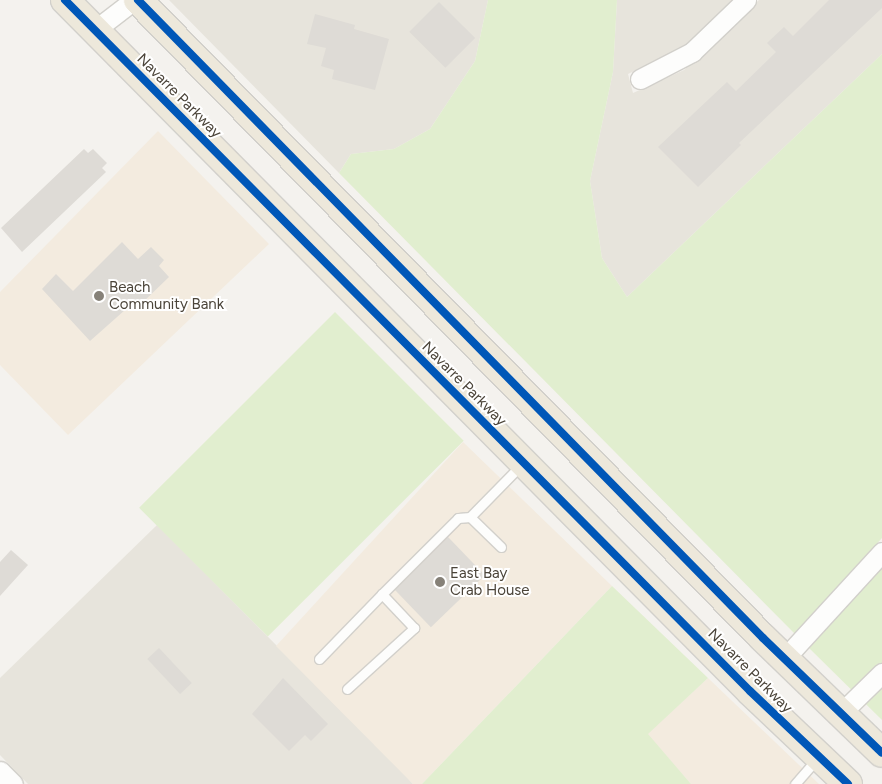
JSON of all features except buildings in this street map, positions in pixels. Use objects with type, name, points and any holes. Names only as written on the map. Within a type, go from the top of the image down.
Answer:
[{"type":"highway","name":"Navarre Parkway","points":[[65,0],[523,463],[848,784]]},
{"type":"highway","points":[[136,0],[784,659],[882,753]]},
{"type":"street","points":[[95,30],[116,0]]},
{"type":"street","points":[[95,30],[136,0]]},
{"type":"street","points":[[640,79],[692,52],[746,0]]},
{"type":"street","points":[[784,659],[882,552]]},
{"type":"street","points":[[840,714],[882,673]]},
{"type":"street","points":[[0,771],[13,784]]},
{"type":"lane","points":[[319,659],[458,518],[470,517],[523,463]]},
{"type":"lane","points":[[470,517],[501,547]]},
{"type":"lane","points":[[347,689],[414,628],[382,594]]},
{"type":"lane","points":[[795,784],[820,757]]},
{"type":"shaded area","points":[[169,0],[488,0],[475,61],[430,129],[394,149],[351,154],[339,173]]},
{"type":"shaded area","points":[[617,0],[733,0],[687,45],[628,74],[633,93],[684,70],[759,0],[882,0],[882,54],[627,297],[602,258],[590,181],[613,72]]},
{"type":"shaded area","points":[[158,131],[269,244],[68,435],[0,365],[0,292]]},
{"type":"shaded area","points":[[463,442],[612,586],[422,784],[413,784],[276,646]]},
{"type":"shaded area","points":[[157,525],[413,784],[28,784],[0,755],[0,678]]},
{"type":"shaded area","points":[[708,678],[819,784],[691,784],[647,734]]},
{"type":"green space","points":[[488,0],[617,0],[613,72],[590,181],[602,258],[627,297],[882,54],[882,538],[795,634],[339,173],[351,154],[394,149],[430,129],[475,61]]},
{"type":"green space","points":[[335,312],[464,441],[268,637],[139,508]]},
{"type":"green space","points":[[882,566],[882,720],[808,647]]},
{"type":"green space","points":[[612,586],[708,678],[648,734],[691,784],[422,784]]},
{"type":"cycle path","points":[[65,0],[750,691],[848,784]]},
{"type":"cycle path","points":[[138,0],[763,638],[882,753]]},
{"type":"place","name":"Beach Community Bank","points":[[99,296]]},
{"type":"place","name":"East Bay Crab House","points":[[440,582]]}]
